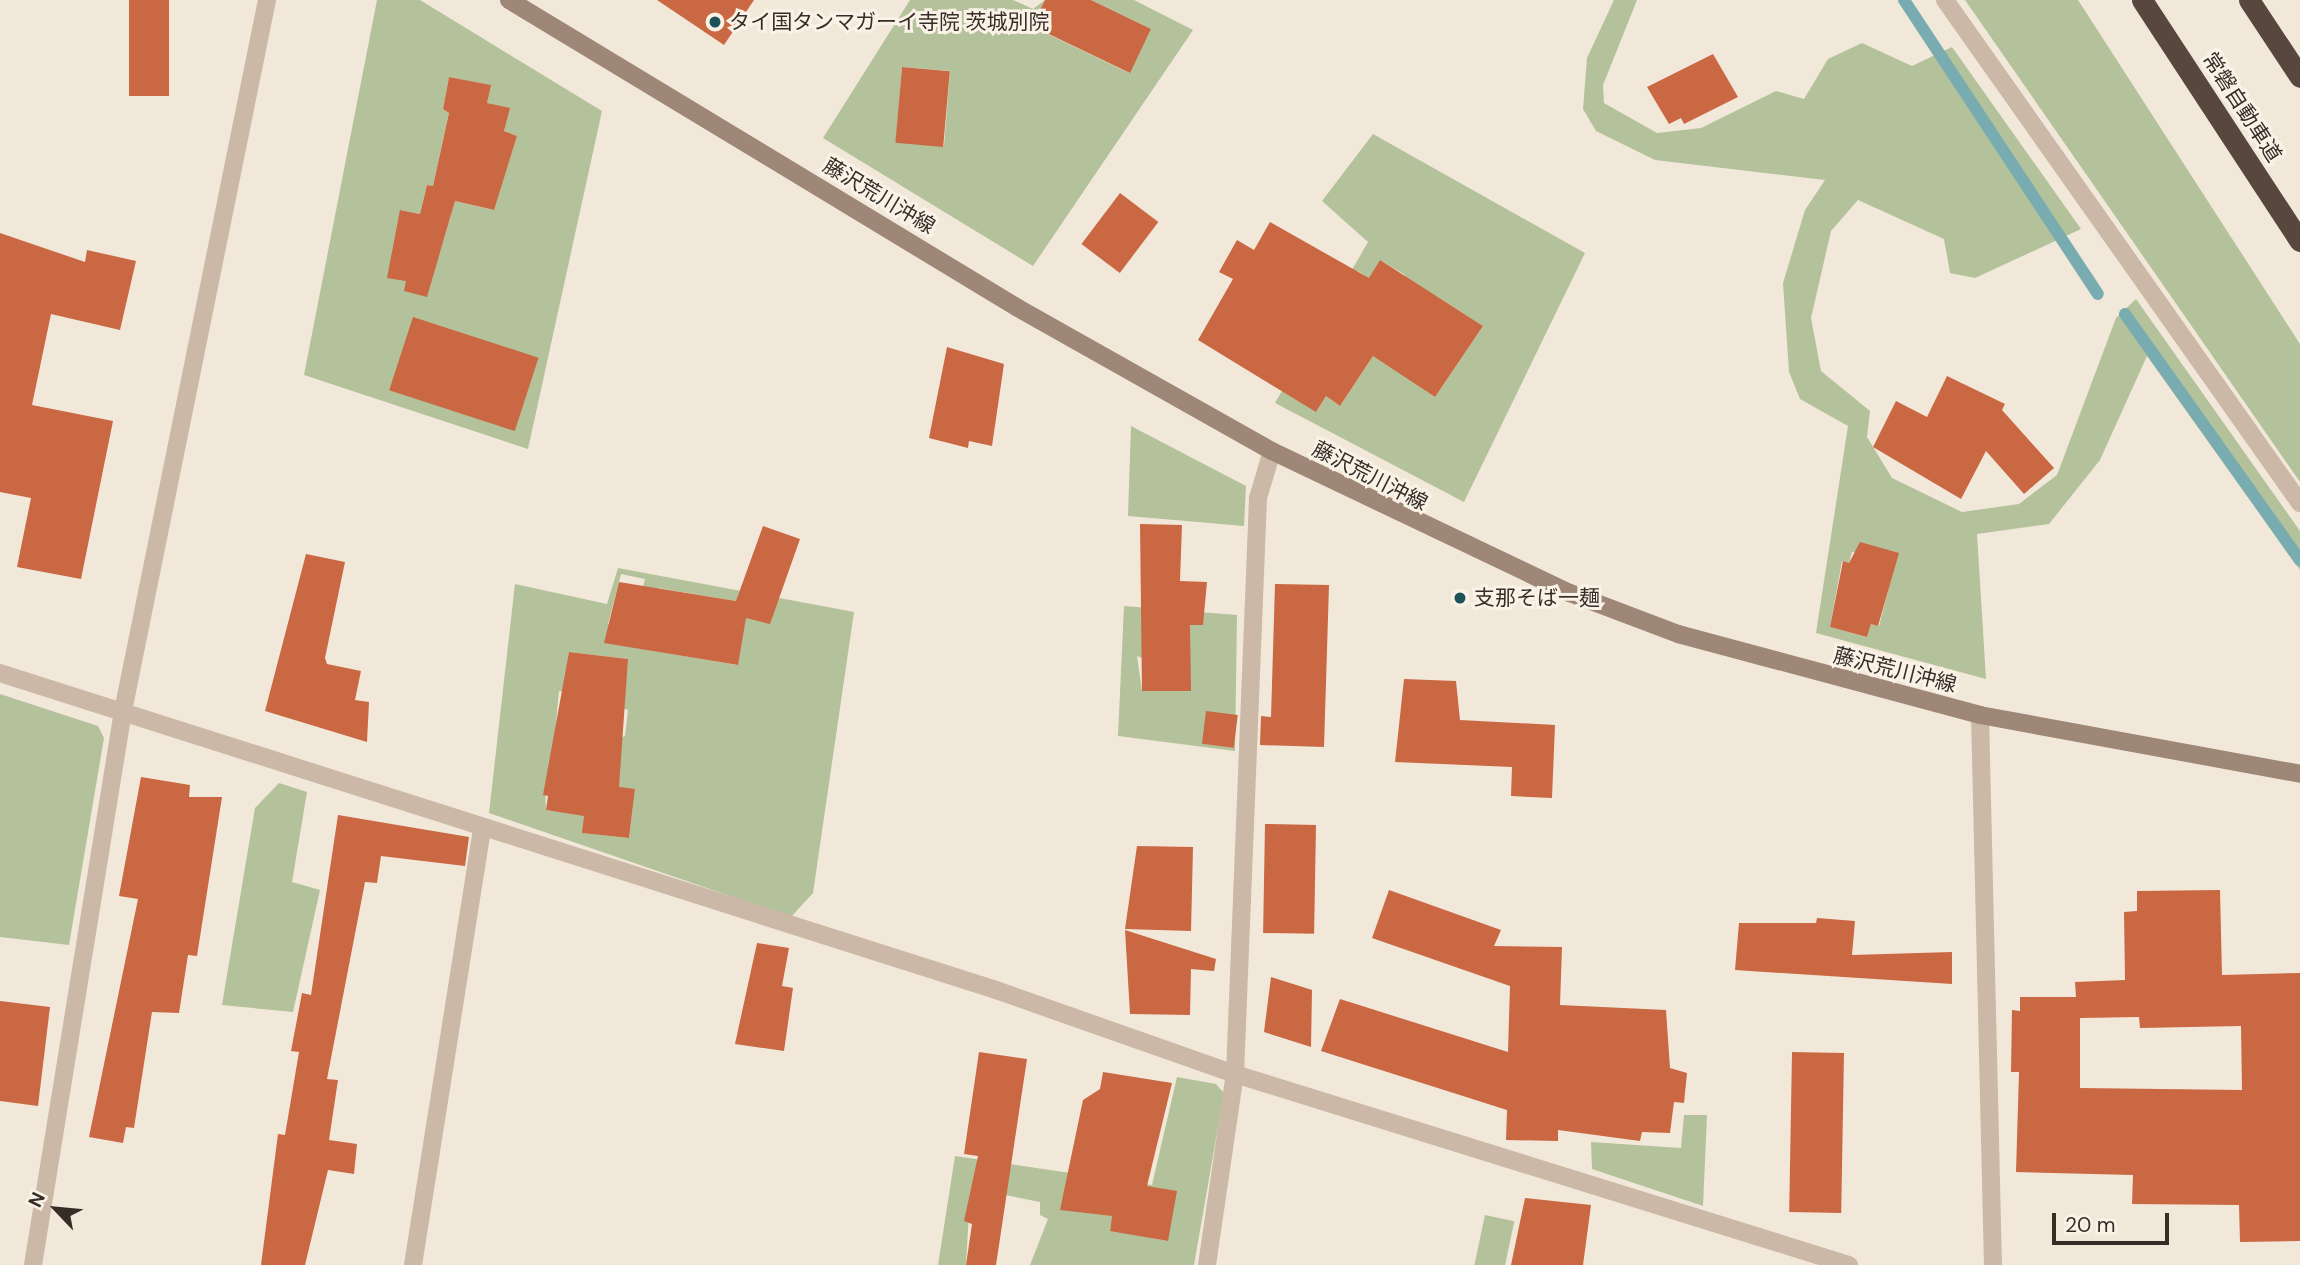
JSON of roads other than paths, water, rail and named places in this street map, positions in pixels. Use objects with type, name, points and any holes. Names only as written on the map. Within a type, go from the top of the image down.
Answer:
[{"type":"highway","name":"常磐自動車道","points":[[2142,0],[2300,241]]},
{"type":"highway","points":[[2249,0],[2300,76]]},
{"type":"main road","name":"藤沢荒川沖線","points":[[509,0],[1018,309],[1272,452],[1472,551],[1632,617],[1980,715],[2300,774]]},
{"type":"street","points":[[33,1265],[122,711],[267,0]]},
{"type":"street","points":[[1945,0],[2300,503]]},
{"type":"street","points":[[1207,1265],[1235,1074],[1258,498],[1272,452]]},
{"type":"street","points":[[0,673],[482,829],[996,990],[1235,1074],[1849,1265]]},
{"type":"street","points":[[1980,715],[1993,1265]]},
{"type":"street","points":[[412,1265],[482,829]]},
{"type":"waterway","points":[[1904,0],[2098,294]]},
{"type":"waterway","points":[[2125,314],[2300,560]]},
{"type":"place","name":"タイ国タンマガーイ寺院 茨城別院","points":[[715,22]]},
{"type":"place","name":"支那そば一麺","points":[[1460,598]]}]
